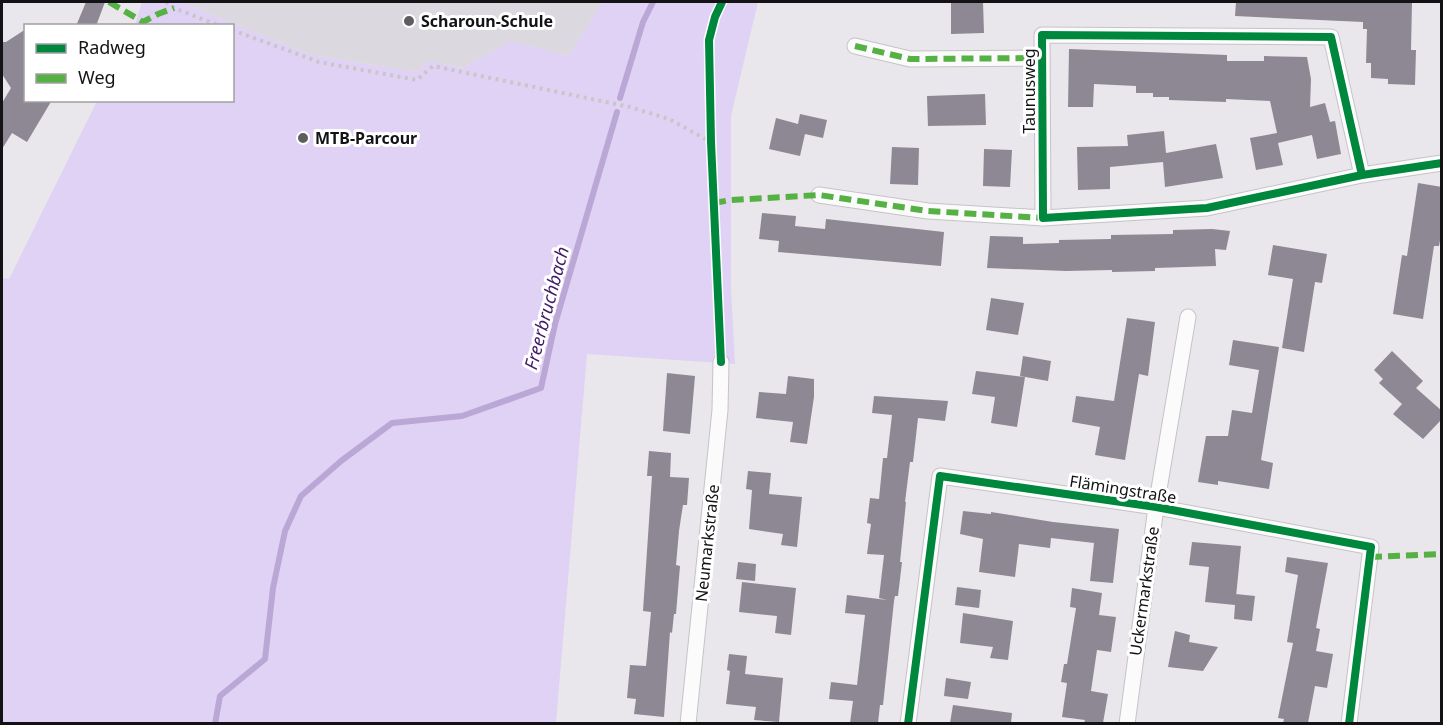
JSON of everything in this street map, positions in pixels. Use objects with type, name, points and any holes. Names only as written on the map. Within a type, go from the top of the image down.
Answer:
[{"type":"street","name":"Taunusweg","points":[[1043,218],[1042,35],[1331,38],[1362,175]]},
{"type":"street","name":"Taunusweg","points":[[855,46],[910,59],[1042,58]]},
{"type":"street","points":[[819,195],[928,211],[1043,218],[1207,208],[1362,175],[1442,163]]},
{"type":"street","name":"Uckermarkstraße","points":[[1127,723],[1156,507],[1188,317]]},
{"type":"street","name":"Neumarkstraße","points":[[688,723],[719,422],[721,363]]},
{"type":"street","name":"Flämingstraße","points":[[908,723],[940,476],[1156,507],[1371,547],[1349,723]]},
{"type":"path","points":[[166,2],[174,8],[215,24]]},
{"type":"path","points":[[234,31],[319,62],[417,80],[433,66],[630,107],[669,119],[711,142]]},
{"type":"shaded area","points":[[142,2],[180,2],[311,55],[417,72],[428,61],[462,68],[511,41],[569,56],[602,2],[758,2],[731,116],[731,289],[735,364],[587,354],[556,723],[2,723],[2,278],[9,279],[97,102],[234,102],[234,24],[135,24]]},
{"type":"shaded area","name":"Scharoun-Schule","points":[[180,2],[602,2],[569,56],[511,41],[462,68],[428,61],[417,72],[311,55]]},
{"type":"building","points":[[86,2],[105,2],[97,24],[77,24]]},
{"type":"building","points":[[951,2],[983,2],[984,33],[951,34]]},
{"type":"building","points":[[1236,2],[1412,2],[1411,50],[1416,50],[1415,85],[1388,84],[1388,79],[1371,78],[1371,63],[1366,63],[1367,29],[1363,29],[1363,22],[1235,16]]},
{"type":"building","points":[[24,30],[24,102],[51,102],[27,142],[12,133],[2,149],[2,103],[11,88],[2,74],[2,42],[6,42]]},
{"type":"building","points":[[1069,49],[1227,55],[1227,61],[1264,61],[1264,56],[1307,57],[1311,79],[1310,107],[1325,103],[1330,122],[1335,121],[1341,154],[1317,159],[1312,135],[1278,143],[1283,165],[1256,170],[1250,138],[1277,133],[1270,101],[1169,100],[1169,97],[1153,97],[1153,93],[1136,93],[1136,86],[1094,84],[1093,107],[1068,107]]},
{"type":"building","points":[[985,94],[986,125],[928,126],[927,96]]},
{"type":"building","points":[[800,114],[827,120],[823,138],[805,134],[800,156],[769,149],[776,118],[798,124]]},
{"type":"building","points":[[1164,131],[1166,153],[1216,144],[1223,178],[1165,187],[1163,162],[1110,167],[1110,189],[1078,190],[1077,147],[1128,146],[1127,135]]},
{"type":"building","points":[[892,147],[919,148],[918,185],[890,184]]},
{"type":"building","points":[[984,149],[1012,150],[1010,187],[983,186]]},
{"type":"building","points":[[1418,183],[1442,187],[1442,230],[1439,246],[1434,246],[1423,319],[1393,314],[1402,255],[1407,256]]},
{"type":"building","points":[[762,213],[796,216],[795,226],[825,229],[826,219],[944,232],[941,266],[778,252],[779,241],[759,239]]},
{"type":"building","points":[[1173,230],[1230,231],[1226,250],[1215,249],[1216,266],[1112,272],[1112,270],[987,268],[990,236],[1023,237],[1023,244],[1059,243],[1059,240],[1111,239],[1111,235],[1173,234]]},
{"type":"building","points":[[1273,245],[1327,254],[1322,283],[1315,282],[1304,352],[1282,348],[1293,279],[1268,275]]},
{"type":"building","points":[[991,298],[1024,303],[1018,335],[986,330]]},
{"type":"building","points":[[1127,318],[1155,322],[1148,376],[1139,374],[1125,460],[1095,455],[1100,427],[1072,422],[1076,396],[1114,401]]},
{"type":"building","points":[[1233,340],[1279,347],[1261,460],[1273,463],[1269,489],[1218,481],[1218,485],[1198,482],[1206,436],[1228,436],[1232,410],[1252,413],[1259,370],[1229,365]]},
{"type":"building","points":[[1392,351],[1423,381],[1416,388],[1442,411],[1442,419],[1423,439],[1393,414],[1402,404],[1379,383],[1383,379],[1374,370]]},
{"type":"building","points":[[1023,356],[1051,361],[1048,381],[1020,376]]},
{"type":"building","points":[[976,371],[1025,377],[1017,427],[991,423],[995,397],[972,394]]},
{"type":"building","points":[[667,373],[695,376],[690,434],[663,431]]},
{"type":"building","points":[[788,376],[814,379],[814,397],[807,444],[790,442],[793,422],[756,418],[759,392],[786,394]]},
{"type":"building","points":[[874,396],[948,401],[945,421],[918,418],[905,502],[898,596],[895,596],[894,601],[883,705],[880,705],[878,723],[850,723],[853,701],[829,699],[831,682],[857,685],[865,615],[845,613],[847,595],[887,600],[879,598],[884,555],[867,554],[871,524],[867,523],[870,498],[879,499],[883,458],[887,458],[892,415],[872,413]]},
{"type":"building","points":[[649,451],[671,453],[670,477],[689,478],[687,505],[683,505],[679,531],[676,565],[680,566],[676,614],[674,614],[672,633],[670,632],[664,717],[634,714],[636,699],[627,698],[630,665],[646,666],[651,612],[643,611],[652,476],[647,476]]},
{"type":"building","points":[[748,471],[771,473],[769,494],[802,497],[797,547],[781,545],[783,534],[749,529],[752,490],[746,489]]},
{"type":"building","points":[[963,511],[991,514],[991,512],[1119,529],[1113,583],[1090,581],[1094,543],[1051,538],[1050,548],[1019,544],[1015,577],[979,572],[983,539],[960,534]]},
{"type":"building","points":[[1192,542],[1241,546],[1236,594],[1255,596],[1252,621],[1234,619],[1235,605],[1205,602],[1209,567],[1189,565]]},
{"type":"building","points":[[1287,557],[1328,563],[1316,628],[1320,629],[1316,651],[1333,654],[1327,688],[1315,686],[1308,723],[1283,723],[1284,719],[1278,718],[1293,643],[1287,642],[1298,575],[1285,572]]},
{"type":"building","points":[[738,562],[756,564],[755,581],[736,579]]},
{"type":"building","points":[[742,582],[796,588],[791,635],[775,633],[777,616],[739,612]]},
{"type":"building","points":[[957,587],[981,590],[979,608],[955,605]]},
{"type":"building","points":[[1072,588],[1102,593],[1099,615],[1116,617],[1111,652],[1097,650],[1091,691],[1108,694],[1103,723],[1084,723],[1085,720],[1062,717],[1067,683],[1061,682],[1064,664],[1067,664],[1076,608],[1070,607]]},
{"type":"building","points":[[963,613],[1013,621],[1008,660],[990,658],[993,647],[960,643]]},
{"type":"building","points":[[1175,631],[1190,635],[1189,642],[1218,647],[1203,671],[1168,667]]},
{"type":"building","points":[[729,654],[747,656],[745,674],[783,678],[779,722],[754,720],[756,707],[726,704],[730,671],[727,670]]},
{"type":"building","points":[[946,678],[971,682],[968,699],[944,696]]},
{"type":"building","points":[[953,705],[1012,713],[1011,723],[950,723]]},
{"type":"waterway","name":"Freerbruchbach","points":[[620,98],[643,22],[653,2]]},
{"type":"waterway","name":"Freerbruchbach","points":[[215,724],[220,696],[265,659],[273,588],[285,531],[301,496],[341,461],[392,423],[462,416],[541,388],[555,324],[617,112]]},
{"type":"marked path","points":[[109,2],[143,22],[174,8]]},
{"type":"marked path","points":[[855,46],[910,59],[1042,58]]},
{"type":"marked path","points":[[714,203],[819,195],[928,211],[1043,218]]},
{"type":"marked path","points":[[1370,557],[1442,554]]},
{"type":"cycle path","points":[[721,362],[709,40],[722,2]]},
{"type":"cycle path","points":[[1362,175],[1331,37],[1042,35],[1043,218],[1207,208],[1362,175],[1442,163]]},
{"type":"cycle path","points":[[908,724],[940,476],[1156,507],[1371,547],[1349,724]]},
{"type":"place","name":"Scharoun-Schule","points":[[409,21]]},
{"type":"place","name":"MTB-Parcour","points":[[303,138]]}]
